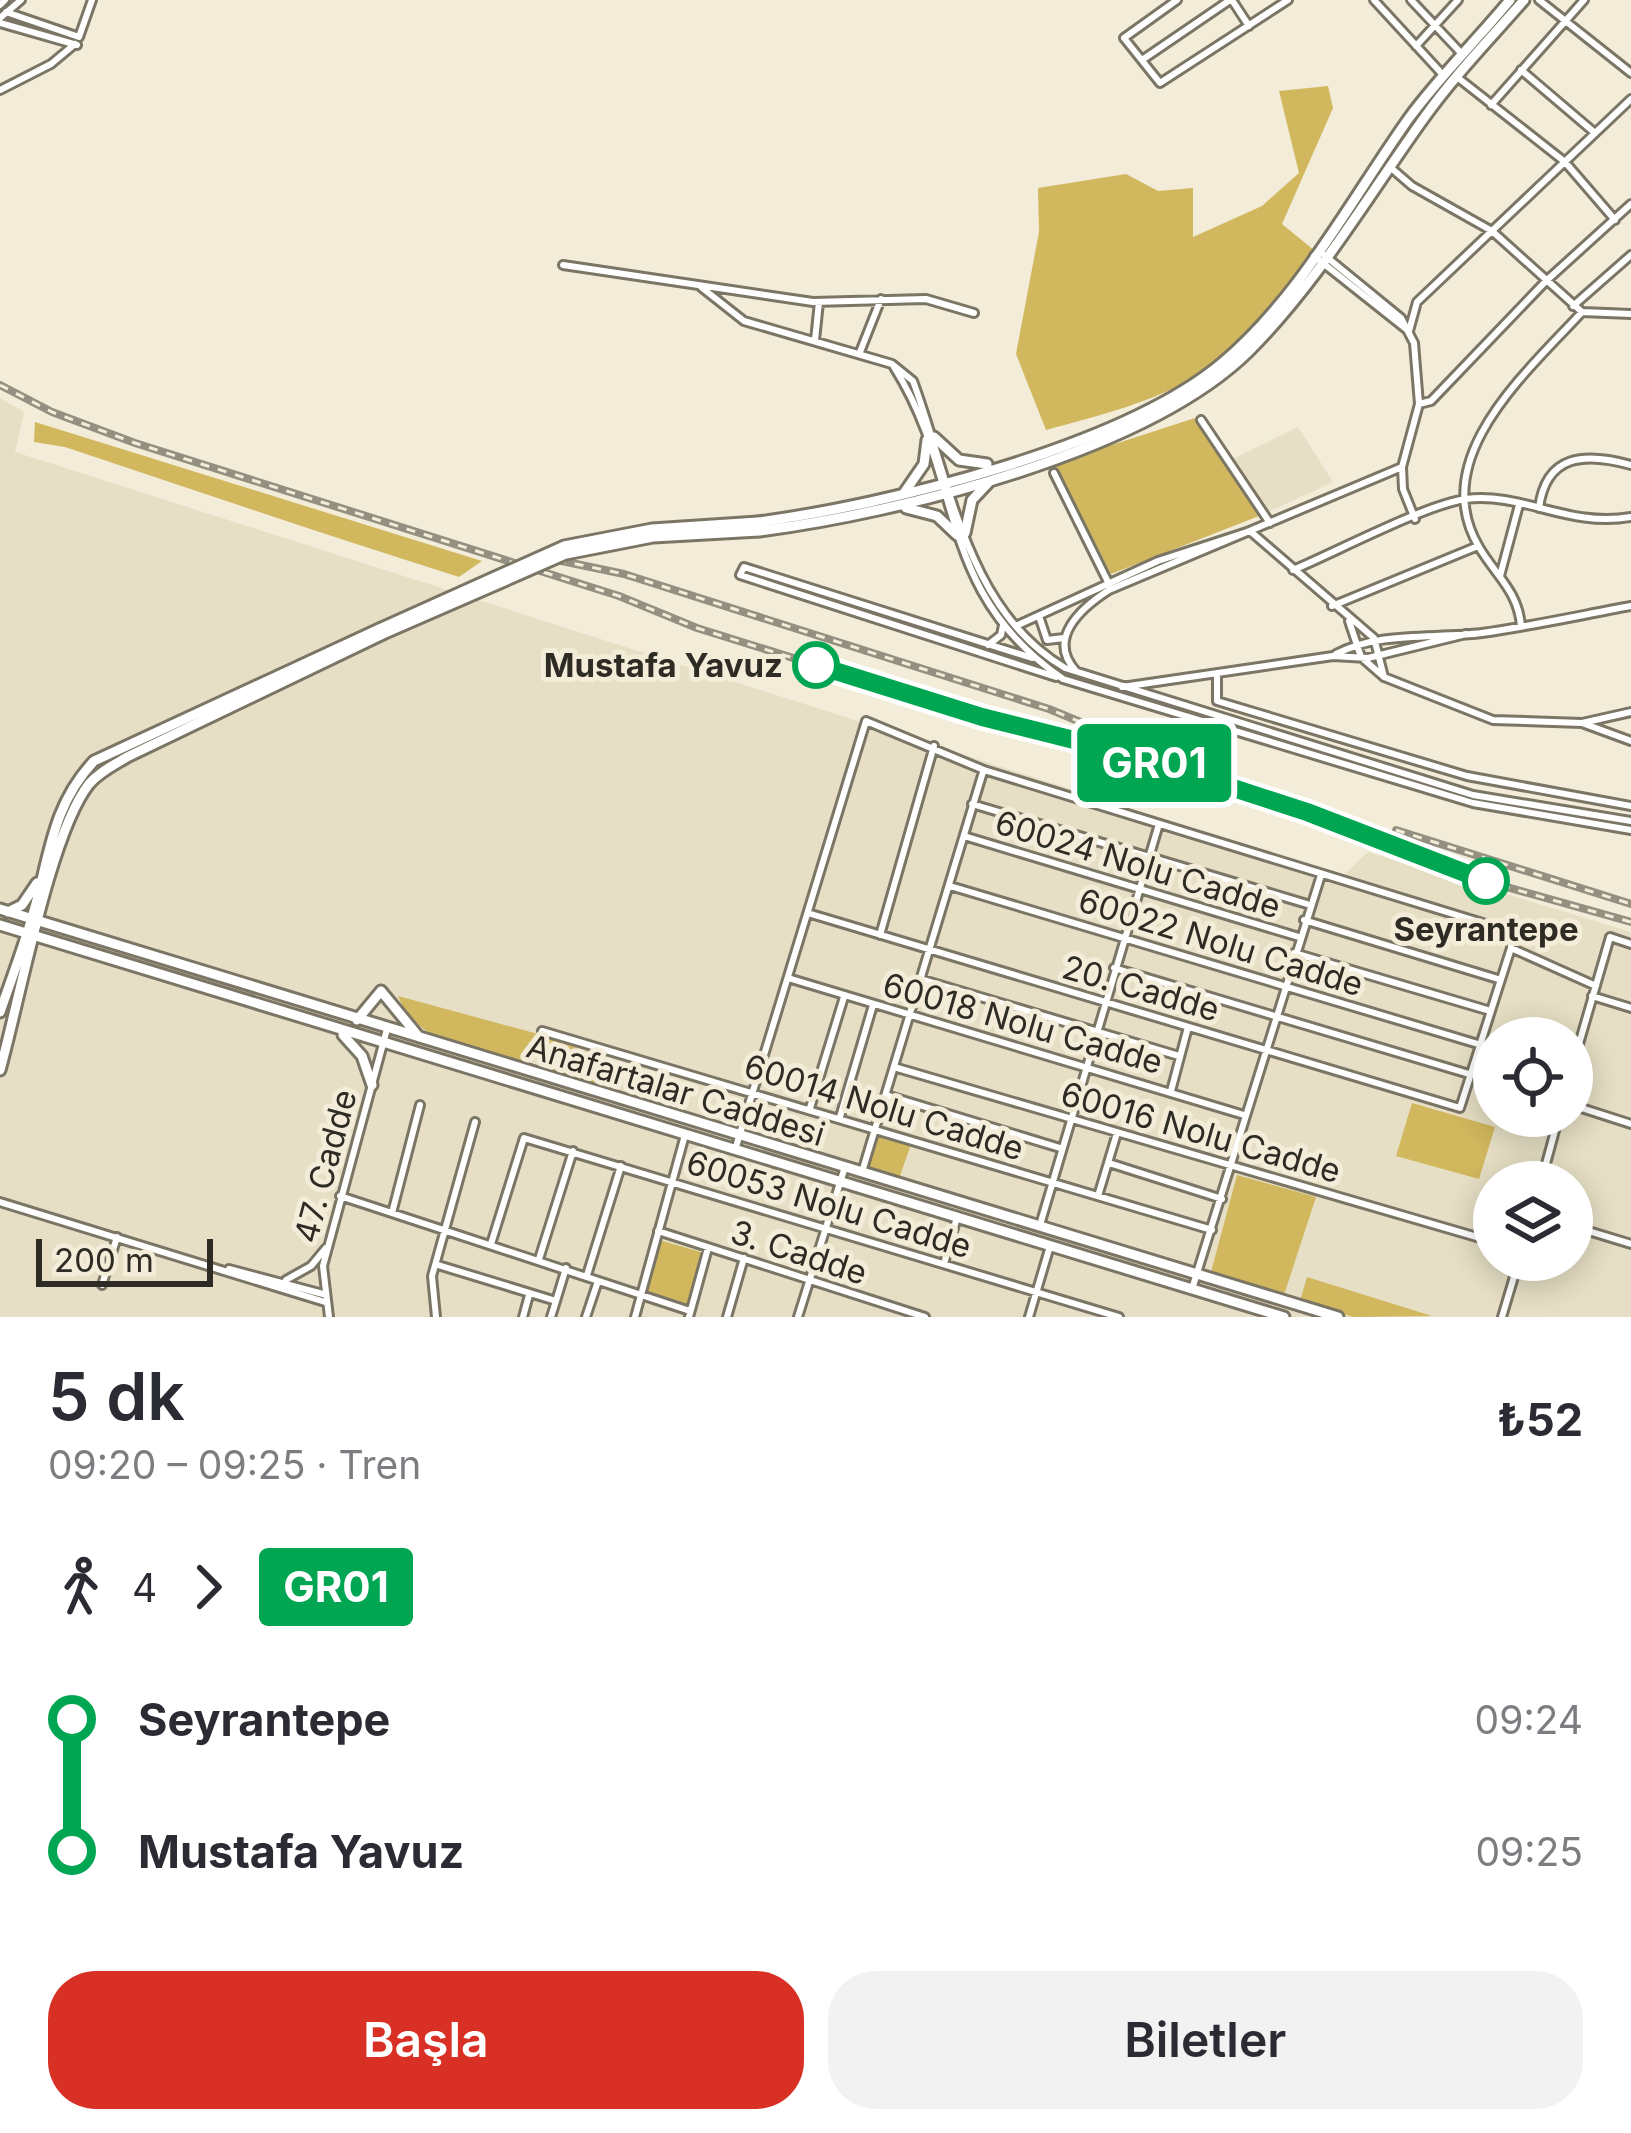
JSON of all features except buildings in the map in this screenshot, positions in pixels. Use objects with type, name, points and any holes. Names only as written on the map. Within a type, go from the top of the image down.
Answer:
[{"type":"main road","points":[[1388,164],[1444,76],[1510,0]]},
{"type":"main road","points":[[945,487],[996,476],[1142,424],[1202,390],[1251,349],[1388,164],[1524,0]]},
{"type":"main road","points":[[0,1012],[35,921],[56,814],[70,787],[94,761],[566,554],[899,503],[1138,415],[1197,382],[1244,342],[1320,256]]},
{"type":"main road","points":[[899,503],[919,476],[930,438],[959,460],[1004,462]]},
{"type":"main road","points":[[899,503],[937,516],[961,534],[972,500],[996,476]]},
{"type":"main road","points":[[35,921],[75,808],[102,773],[381,632]]},
{"type":"main road","points":[[4,910],[29,897],[42,873]]},
{"type":"main road","points":[[46,896],[56,922],[70,932]]},
{"type":"main road","name":"Anafartalar Caddesi","points":[[4,910],[739,1138],[957,1217],[1257,1313],[1284,1317]]},
{"type":"main road","name":"Anafartalar Caddesi","points":[[0,925],[685,1136],[842,1176],[861,1176],[1338,1317]]},
{"type":"main road","points":[[0,1070],[32,956],[31,935]]},
{"type":"main road","points":[[32,956],[63,945]]},
{"type":"main road","points":[[357,1020],[381,991],[420,1038]]},
{"type":"main road","points":[[339,1031],[362,1056],[372,1085]]},
{"type":"street","points":[[2,11],[21,0]]},
{"type":"street","points":[[2,11],[79,38],[92,0]]},
{"type":"street","points":[[1178,0],[1124,38],[1160,83],[1288,0]]},
{"type":"street","points":[[1374,0],[1444,76]]},
{"type":"street","points":[[1411,0],[1462,55]]},
{"type":"street","points":[[1416,46],[1458,0]]},
{"type":"street","points":[[1539,0],[1631,73]]},
{"type":"street","points":[[1491,106],[1584,0]]},
{"type":"street","points":[[1142,60],[1235,1],[1250,26]]},
{"type":"street","points":[[0,89],[77,45],[2,11]]},
{"type":"street","points":[[1521,70],[1595,133]]},
{"type":"street","points":[[1457,77],[1565,162],[1615,220]]},
{"type":"street","points":[[1415,519],[1403,489],[1402,467],[1419,404],[1409,331],[1417,302],[1631,100]]},
{"type":"street","points":[[1388,164],[1412,186],[1492,231],[1582,312],[1631,314]]},
{"type":"street","points":[[1419,404],[1431,401],[1546,281],[1631,204]]},
{"type":"street","points":[[1574,306],[1631,255]]},
{"type":"street","points":[[1320,256],[1409,331]]},
{"type":"street","points":[[563,265],[819,302],[926,298],[974,313]]},
{"type":"street","points":[[1614,271],[1631,273]]},
{"type":"street","points":[[701,287],[744,321],[892,364],[930,438],[978,593],[1033,658],[1063,679]]},
{"type":"street","points":[[860,353],[881,299]]},
{"type":"street","points":[[815,340],[819,302]]},
{"type":"street","points":[[1522,626],[1517,598],[1478,546],[1466,499],[1471,462],[1498,404],[1582,312]]},
{"type":"street","points":[[1202,420],[1270,523]]},
{"type":"street","points":[[1539,508],[1548,474],[1567,459],[1602,458],[1631,465]]},
{"type":"street","points":[[1080,675],[1064,652],[1064,638],[1092,602],[1109,590],[1402,467]]},
{"type":"street","points":[[1054,473],[1108,582]]},
{"type":"street","points":[[1293,570],[1466,499],[1539,508],[1597,523],[1631,517]]},
{"type":"street","points":[[1500,576],[1519,505]]},
{"type":"street","points":[[1018,626],[1108,582],[1250,531]]},
{"type":"street","points":[[1250,531],[1332,605],[1374,638],[1388,642],[1522,626],[1631,606]]},
{"type":"street","points":[[961,534],[985,589],[1065,668]]},
{"type":"street","points":[[1332,605],[1478,546]]},
{"type":"street","points":[[744,567],[1118,689],[1473,795],[1631,825],[1473,803],[740,575],[744,567]]},
{"type":"street","points":[[1346,616],[1361,657],[1384,677],[1493,720],[1582,723],[1631,712]]},
{"type":"street","points":[[1040,619],[1047,640],[1064,638]]},
{"type":"street","points":[[986,646],[1001,635],[1003,625]]},
{"type":"street","points":[[1118,689],[1333,656],[1377,656],[1466,634]]},
{"type":"street","points":[[1333,656],[1374,638]]},
{"type":"street","points":[[1374,638],[1384,677]]},
{"type":"street","points":[[1217,673],[1217,701],[1467,776],[1631,806]]},
{"type":"street","points":[[735,1150],[866,721],[984,770],[1512,932],[1511,948],[1485,1017]]},
{"type":"street","points":[[1582,723],[1631,740]]},
{"type":"street","points":[[880,935],[934,746]]},
{"type":"street","points":[[861,1176],[984,770]]},
{"type":"street","points":[[971,804],[1308,905]]},
{"type":"street","points":[[1040,1229],[1049,1182],[1159,824]]},
{"type":"street","name":"60024 Nolu Cadde","points":[[964,836],[1299,937]]},
{"type":"street","points":[[1192,1289],[1321,874]]},
{"type":"street","name":"60022 Nolu Cadde","points":[[950,886],[1473,1042]]},
{"type":"street","name":"20. Cadde","points":[[809,914],[1460,1108],[1469,1074]]},
{"type":"street","points":[[1304,920],[1498,979]]},
{"type":"street","points":[[1586,1017],[1610,937],[1631,944]]},
{"type":"street","points":[[1511,948],[1596,986]]},
{"type":"street","points":[[1294,953],[1487,1011]]},
{"type":"street","points":[[1114,968],[1469,1074],[1473,1061]]},
{"type":"street","name":"60018 Nolu Cadde","points":[[788,978],[1244,1115]]},
{"type":"street","points":[[923,980],[1179,1056]]},
{"type":"street","points":[[810,1108],[844,996]]},
{"type":"street","points":[[1592,997],[1631,1008]]},
{"type":"street","points":[[841,1117],[873,1006]]},
{"type":"street","points":[[1171,1091],[1188,1027]]},
{"type":"street","name":"47. Cadde","points":[[329,1317],[324,1298],[328,1245],[387,1029]]},
{"type":"street","name":"60014 Nolu Cadde","points":[[542,1031],[1212,1230]]},
{"type":"street","name":"60016 Nolu Cadde","points":[[894,1067],[1473,1236]]},
{"type":"street","points":[[886,1095],[1060,1148]]},
{"type":"street","points":[[392,1213],[420,1105]]},
{"type":"street","points":[[1593,1112],[1631,1124]]},
{"type":"street","points":[[436,1317],[430,1299],[443,1231],[475,1122]]},
{"type":"street","points":[[1098,1196],[1117,1133]]},
{"type":"street","points":[[635,1317],[685,1136]]},
{"type":"street","name":"60053 Nolu Cadde","points":[[491,1244],[524,1138],[1120,1317]]},
{"type":"street","points":[[539,1259],[573,1151]]},
{"type":"street","points":[[1108,1163],[1222,1199]]},
{"type":"street","points":[[587,1275],[621,1166]]},
{"type":"street","points":[[798,1317],[806,1278],[842,1176]]},
{"type":"street","points":[[340,1196],[587,1275],[690,1314],[708,1248]]},
{"type":"street","points":[[0,1202],[324,1298]]},
{"type":"street","points":[[944,1264],[957,1217]]},
{"type":"street","name":"3. Cadde","points":[[658,1231],[926,1317]]},
{"type":"street","points":[[1593,1232],[1631,1244]]},
{"type":"street","points":[[102,1285],[118,1235]]},
{"type":"street","points":[[282,1282],[311,1266],[328,1245]]},
{"type":"street","points":[[1029,1317],[1050,1246]]},
{"type":"street","points":[[727,1317],[744,1258]]},
{"type":"street","points":[[438,1264],[556,1301]]},
{"type":"street","points":[[551,1317],[566,1268]]},
{"type":"street","points":[[229,1269],[324,1298]]},
{"type":"street","points":[[586,1317],[598,1279]]},
{"type":"street","points":[[1502,1317],[1513,1281]]},
{"type":"street","points":[[523,1317],[529,1295]]},
{"type":"shaded area","points":[[1328,86],[1333,108],[1282,224],[1315,251],[1272,304],[1223,356],[1186,382],[1135,404],[1046,430],[1016,354],[1039,232],[1038,188],[1126,174],[1158,191],[1193,188],[1193,237],[1262,206],[1299,173],[1279,91]]},
{"type":"shaded area","points":[[0,398],[24,412],[15,452],[1343,876],[1368,852],[1631,932],[1631,1317],[0,1317]]},
{"type":"shaded area","points":[[1195,418],[1259,516],[1111,574],[1053,464]]},
{"type":"shaded area","points":[[35,422],[482,561],[459,577],[65,447],[34,442]]},
{"type":"shaded area","points":[[1298,427],[1333,482],[1268,512],[1231,460]]},
{"type":"shaded area","points":[[398,996],[538,1034],[526,1063],[470,1050],[420,1026]]},
{"type":"shaded area","points":[[548,1038],[613,1060],[604,1087],[539,1065]]},
{"type":"shaded area","points":[[1412,1103],[1473,1121],[1473,1137],[1492,1137],[1485,1161],[1473,1161],[1473,1177],[1396,1156]]},
{"type":"shaded area","points":[[878,1134],[911,1144],[898,1182],[866,1171]]},
{"type":"shaded area","points":[[1237,1175],[1316,1197],[1284,1295],[1211,1272]]},
{"type":"shaded area","points":[[659,1240],[704,1253],[688,1304],[646,1291]]},
{"type":"shaded area","points":[[1307,1277],[1432,1316],[1353,1317],[1300,1301]]},
{"type":"railway","points":[[0,385],[52,412],[135,443],[619,596],[697,628],[982,717],[1126,753],[1307,812],[1485,881],[1631,922]]},
{"type":"railway","points":[[557,560],[624,574],[1049,709],[1112,735]]},
{"type":"railway","points":[[1396,830],[1631,904]]},
{"type":"train","name":"GR01","points":[[816,665],[982,717],[1126,753],[1307,812],[1486,881]]},
{"type":"place","name":"Mustafa Yavuz","points":[[816,665]]},
{"type":"place","name":"Seyrantepe","points":[[1486,881]]}]
